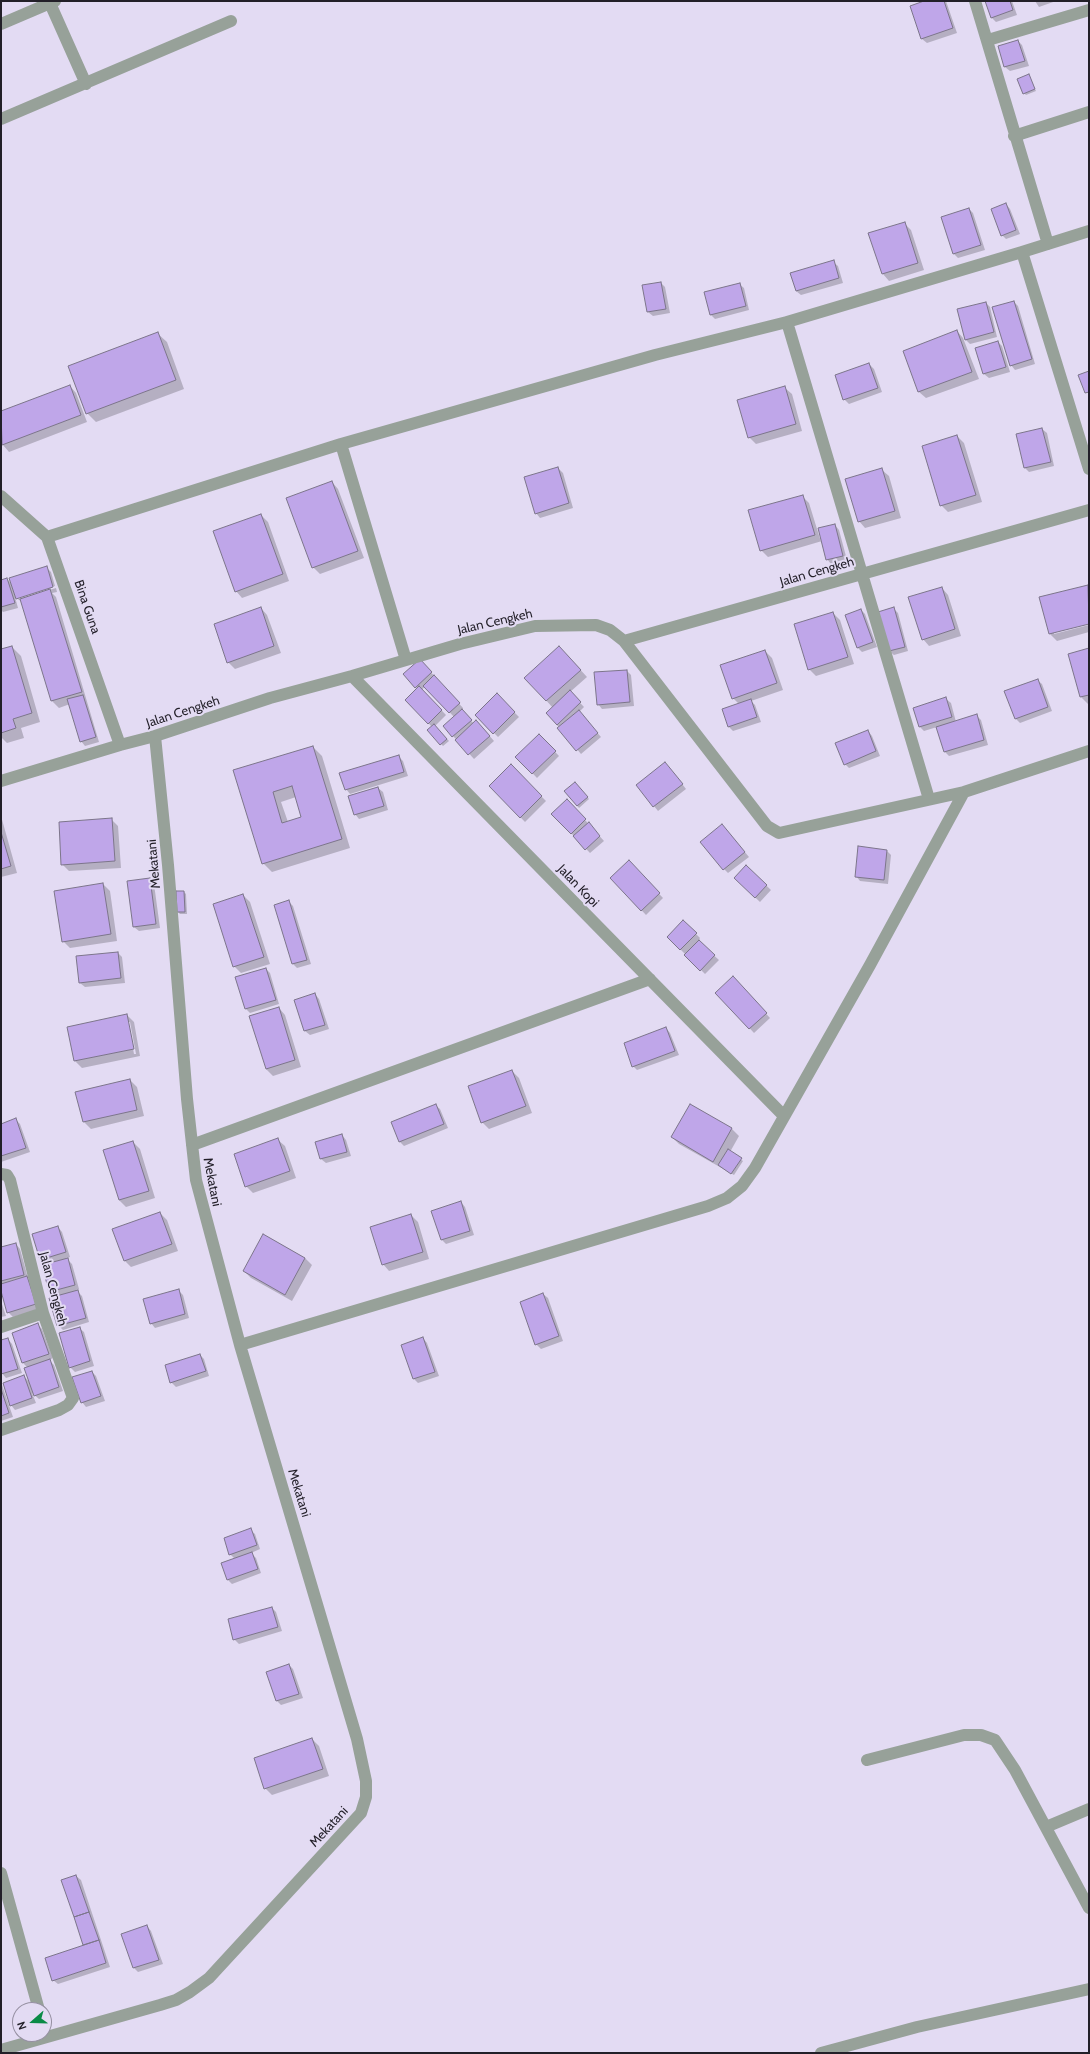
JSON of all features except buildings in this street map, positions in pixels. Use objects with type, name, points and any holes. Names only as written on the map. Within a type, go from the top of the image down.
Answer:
[{"type":"street","points":[[974,1],[988,40],[1014,136],[1048,244]]},
{"type":"street","points":[[1,24],[51,2],[86,84]]},
{"type":"street","points":[[988,40],[1089,10]]},
{"type":"street","points":[[1,120],[232,22]]},
{"type":"street","points":[[1014,136],[1089,112]]},
{"type":"street","points":[[47,537],[341,444],[655,355],[787,322],[1089,231]]},
{"type":"street","points":[[1022,252],[1089,469]]},
{"type":"street","points":[[787,322],[929,799]]},
{"type":"street","points":[[341,444],[406,660]]},
{"type":"street","name":"Bina Guna","points":[[1,496],[47,537],[120,745]]},
{"type":"street","name":"Jalan Cengkeh","points":[[1,782],[120,745],[155,736],[270,698],[352,676],[460,644],[535,626],[596,625],[610,630],[624,641],[1089,510]]},
{"type":"street","points":[[624,641],[767,826],[779,833],[964,792],[1089,751]]},
{"type":"street","name":"Jalan Kopi","points":[[352,676],[784,1116]]},
{"type":"street","name":"Mekatani","points":[[52,2030],[176,2000],[209,1978],[361,1813],[366,1797],[366,1781],[357,1739],[240,1345],[201,1201],[192,1145],[168,865],[155,736]]},
{"type":"street","points":[[240,1345],[708,1206],[727,1198],[742,1186],[784,1116],[870,965],[964,792]]},
{"type":"street","points":[[192,1145],[650,979]]},
{"type":"street","name":"Jalan Cengkeh","points":[[1,1174],[7,1175],[10,1180],[43,1313],[72,1398],[68,1405],[59,1410],[1,1430]]},
{"type":"street","points":[[1,1327],[43,1313]]},
{"type":"street","points":[[867,1760],[964,1735],[981,1735],[995,1740],[1015,1770],[1089,1908]]},
{"type":"street","points":[[1046,1827],[1089,1809]]},
{"type":"street","points":[[1,1873],[37,2002]]},
{"type":"street","points":[[821,2053],[917,2027],[1089,1989]]},
{"type":"street","name":"Mekatani","points":[[1,2050],[21,2042]]}]
